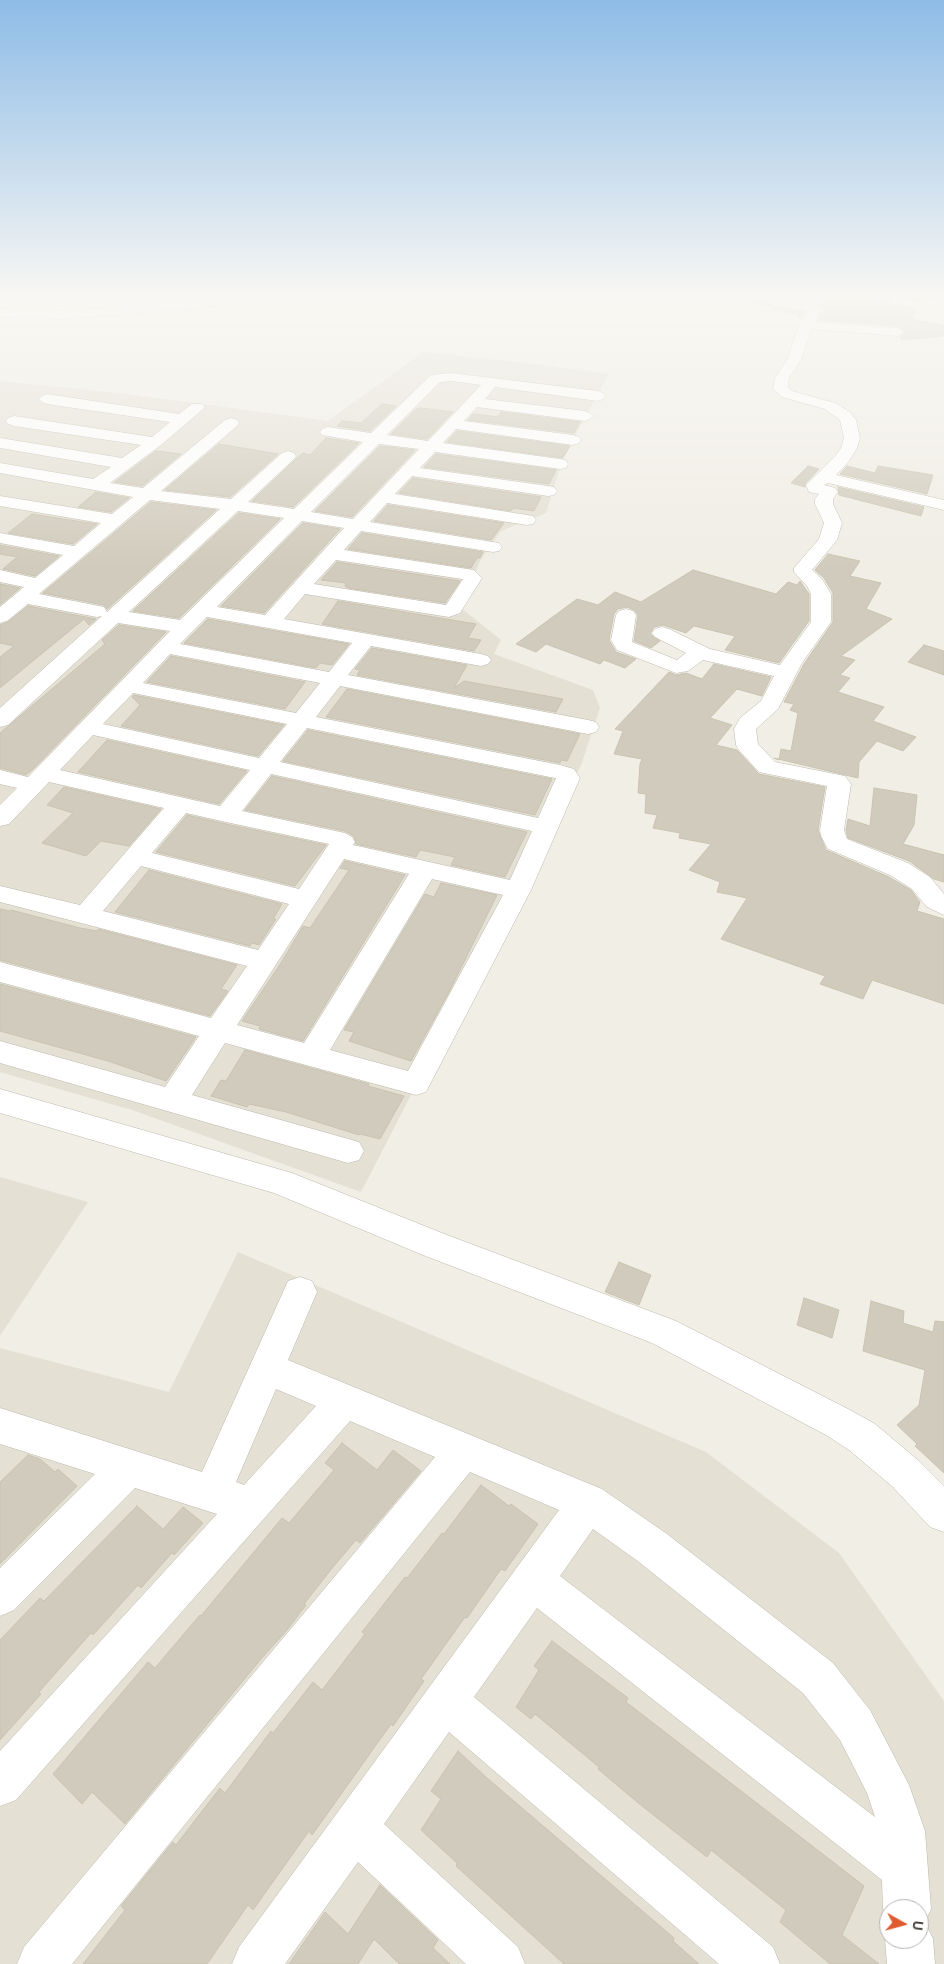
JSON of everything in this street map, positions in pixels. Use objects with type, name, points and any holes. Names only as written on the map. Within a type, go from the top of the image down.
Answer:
[{"type":"street","points":[[0,819],[202,610],[429,385]]},
{"type":"street","points":[[272,621],[358,524],[410,472],[490,385]]},
{"type":"street","points":[[512,385],[598,396]]},
{"type":"street","points":[[781,385],[780,388],[787,394],[830,406],[845,414],[852,438],[850,448],[843,458],[825,477],[814,485],[815,488],[829,492],[824,499],[824,504],[833,523],[828,540],[803,568],[802,572],[815,583],[821,594],[821,622],[792,662],[770,704],[748,723],[745,729],[747,745],[756,757],[768,767],[837,781],[839,784],[832,830],[837,844],[899,869],[921,883],[936,901],[944,906]]},
{"type":"street","points":[[0,430],[61,389]]},
{"type":"street","points":[[474,402],[585,416]]},
{"type":"street","points":[[38,404],[181,419]]},
{"type":"street","points":[[96,485],[155,442],[197,406]]},
{"type":"street","points":[[14,420],[155,442]]},
{"type":"street","points":[[0,617],[231,423]]},
{"type":"street","points":[[453,424],[573,440]]},
{"type":"street","points":[[328,432],[560,464]]},
{"type":"street","points":[[0,443],[176,468]]},
{"type":"street","points":[[226,504],[271,453]]},
{"type":"street","points":[[0,720],[105,614],[226,504],[288,456]]},
{"type":"street","points":[[0,468],[146,494],[358,524],[493,547]]},
{"type":"street","points":[[410,472],[548,491]]},
{"type":"street","points":[[825,477],[944,505]]},
{"type":"street","points":[[385,498],[527,520]]},
{"type":"street","points":[[0,501],[114,520]]},
{"type":"street","points":[[0,538],[77,552]]},
{"type":"street","points":[[302,588],[448,611],[453,609],[473,578],[467,574],[333,554]]},
{"type":"street","points":[[0,576],[39,584]]},
{"type":"street","points":[[23,598],[185,628]]},
{"type":"street","points":[[202,610],[272,621],[480,660]]},
{"type":"street","points":[[0,699],[105,614]]},
{"type":"street","points":[[626,614],[621,640],[624,646],[676,668],[681,667],[700,653]]},
{"type":"street","points":[[662,632],[686,643],[700,653],[787,673]]},
{"type":"street","points":[[226,816],[366,638]]},
{"type":"street","points":[[166,647],[588,727]]},
{"type":"street","points":[[0,972],[416,1084],[518,890],[568,778],[566,774],[128,686]]},
{"type":"street","points":[[89,728],[547,827]]},
{"type":"street","points":[[0,777],[40,779],[180,805],[336,838],[343,842],[171,1102]]},
{"type":"street","points":[[85,916],[180,805]]},
{"type":"street","points":[[338,850],[518,890]]},
{"type":"street","points":[[135,858],[305,899]]},
{"type":"street","points":[[311,1056],[424,869]]},
{"type":"street","points":[[0,894],[264,961]]},
{"type":"street","points":[[0,1052],[348,1151]]},
{"type":"street","points":[[0,1100],[281,1182],[435,1245],[664,1332],[839,1423],[862,1437],[906,1474],[940,1498]]},
{"type":"street","points":[[212,1493],[300,1292]]},
{"type":"street","points":[[267,1368],[588,1503],[653,1548],[818,1678],[856,1725],[887,1785],[902,1831],[906,1889]]},
{"type":"street","points":[[0,1784],[345,1400]]},
{"type":"street","points":[[4,1432],[128,1467],[250,1506]]},
{"type":"street","points":[[41,1964],[464,1450]]},
{"type":"street","points":[[0,1596],[128,1467]]},
{"type":"street","points":[[256,1964],[588,1503]]},
{"type":"street","points":[[532,1580],[906,1889]]},
{"type":"street","points":[[445,1701],[756,1964]]},
{"type":"street","points":[[354,1827],[501,1964]]},
{"type":"street","points":[[909,1949],[910,1964]]},
{"type":"shaded area","points":[[0,385],[37,385],[120,393],[328,421],[378,385],[603,385],[563,458],[546,513],[501,531],[480,561],[461,608],[501,640],[494,654],[593,690],[600,708],[581,765],[361,1192],[132,1110],[0,1072]]},
{"type":"shaded area","points":[[0,1177],[88,1202],[0,1336]]},
{"type":"shaded area","points":[[238,1252],[706,1452],[839,1553],[944,1701],[944,1964],[0,1964],[0,1348],[169,1392]]},
{"type":"building","points":[[382,404],[396,406],[370,431],[337,426],[342,421],[361,423]]},
{"type":"building","points":[[416,409],[453,412],[427,439],[391,434]]},
{"type":"building","points":[[501,412],[580,422],[574,433],[468,420],[473,414],[498,417]]},
{"type":"building","points":[[457,431],[570,446],[563,458],[447,442]]},
{"type":"building","points":[[326,438],[359,443],[293,507],[252,501],[297,458],[303,453],[310,455]]},
{"type":"building","points":[[219,444],[278,454],[230,497],[165,490]]},
{"type":"building","points":[[380,446],[415,450],[352,517],[315,511]]},
{"type":"building","points":[[156,451],[181,454],[142,486],[115,482]]},
{"type":"building","points":[[436,454],[556,470],[549,484],[424,467]]},
{"type":"building","points":[[808,466],[819,469],[805,484],[805,487],[791,483]]},
{"type":"building","points":[[847,466],[875,473],[878,466],[933,475],[927,494],[840,474]]},
{"type":"building","points":[[413,478],[541,497],[534,511],[513,508],[511,511],[399,493]]},
{"type":"building","points":[[838,487],[924,507],[921,516],[839,495]]},
{"type":"building","points":[[95,493],[129,498],[111,512],[78,507]]},
{"type":"building","points":[[151,502],[216,510],[107,609],[104,605],[43,593]]},
{"type":"building","points":[[388,505],[504,523],[491,540],[374,521]]},
{"type":"building","points":[[239,513],[280,519],[179,618],[133,611]]},
{"type":"building","points":[[32,514],[97,524],[73,544],[8,533]]},
{"type":"building","points":[[303,523],[340,529],[264,613],[221,606]]},
{"type":"building","points":[[362,533],[483,552],[471,568],[348,549]]},
{"type":"building","points":[[0,545],[59,556],[35,576],[3,569],[17,557],[0,554]]},
{"type":"building","points":[[828,554],[860,561],[850,576],[881,583],[866,609],[892,619],[841,656],[855,660],[840,675],[850,678],[838,692],[884,707],[873,721],[916,737],[903,751],[877,741],[859,762],[858,778],[779,759],[781,749],[791,751],[798,713],[790,710],[794,704],[784,702],[804,664],[833,622],[833,593],[824,578],[815,570]]},
{"type":"building","points":[[337,562],[460,581],[445,603],[348,588],[345,586],[346,583],[321,580]]},
{"type":"building","points":[[693,570],[776,594],[788,582],[797,585],[800,581],[809,594],[809,621],[779,663],[725,650],[735,636],[694,626],[686,633],[663,625],[654,627],[650,634],[660,641],[651,648],[634,641],[638,615],[634,610],[627,607],[618,609],[614,614],[609,640],[616,652],[636,659],[625,668],[604,660],[600,664],[546,644],[536,652],[516,644],[577,599],[598,605],[615,592],[641,602]]},
{"type":"building","points":[[0,584],[20,588],[0,605]]},
{"type":"building","points":[[338,601],[476,624],[468,638],[481,640],[474,651],[322,624]]},
{"type":"building","points":[[28,606],[96,619],[89,625],[84,619],[0,688],[0,657],[14,646],[0,643],[0,625],[8,622]]},
{"type":"building","points":[[208,619],[349,644],[332,665],[320,663],[316,668],[184,643]]},
{"type":"building","points":[[119,625],[166,632],[26,775],[0,768],[0,733],[105,644],[102,640]]},
{"type":"building","points":[[924,645],[944,651],[944,675],[908,662]]},
{"type":"building","points":[[372,648],[467,665],[454,688],[464,681],[563,699],[556,712],[357,675],[360,670],[355,669]]},
{"type":"building","points":[[171,656],[305,682],[285,709],[147,682]]},
{"type":"building","points":[[714,664],[771,677],[762,696],[737,689],[710,718],[732,725],[716,745],[737,750],[759,774],[825,787],[818,830],[826,850],[889,877],[911,890],[920,902],[917,911],[944,919],[944,1004],[872,980],[863,999],[820,984],[825,976],[721,939],[747,898],[717,892],[720,882],[689,870],[711,844],[679,838],[680,833],[653,828],[657,815],[645,813],[646,794],[638,793],[642,759],[614,754],[623,731],[615,729],[669,672],[676,675],[686,673],[702,679]]},
{"type":"building","points":[[347,689],[580,734],[567,761],[561,760],[560,763],[326,717]]},
{"type":"building","points":[[134,695],[284,725],[258,756],[121,726],[140,705],[132,697]]},
{"type":"building","points":[[308,730],[552,779],[535,815],[283,761]]},
{"type":"building","points":[[107,740],[247,771],[219,804],[78,772]]},
{"type":"building","points":[[272,776],[527,832],[505,877],[451,865],[455,857],[420,850],[416,857],[356,844],[354,836],[345,831],[245,810]]},
{"type":"building","points":[[64,787],[161,809],[129,846],[101,841],[86,856],[42,843],[73,813],[47,805]]},
{"type":"building","points":[[874,788],[917,795],[914,825],[903,844],[944,855],[944,882],[934,879],[909,861],[848,838],[846,830],[848,819],[870,826]]},
{"type":"building","points":[[187,815],[326,845],[295,886],[156,852]]},
{"type":"building","points":[[345,861],[405,875],[303,1041],[259,1029],[260,1026],[242,1021],[303,926],[310,928],[349,870],[340,868]]},
{"type":"building","points":[[149,870],[282,904],[273,919],[276,919],[259,945],[252,943],[250,946],[115,912]]},
{"type":"building","points":[[441,883],[497,895],[449,992],[411,1061],[349,1041],[354,1032],[344,1030],[425,894],[434,897]]},
{"type":"building","points":[[0,909],[11,910],[80,928],[97,931],[98,929],[237,965],[221,989],[228,991],[210,1016],[0,960]]},
{"type":"building","points":[[0,984],[196,1037],[166,1081],[108,1061],[0,1031]]},
{"type":"building","points":[[245,1050],[369,1084],[368,1086],[404,1096],[380,1139],[359,1135],[286,1112],[249,1104],[247,1107],[211,1096],[221,1080],[226,1081]]},
{"type":"building","points":[[619,1262],[651,1275],[639,1305],[605,1292]]},
{"type":"building","points":[[804,1298],[839,1310],[832,1338],[797,1325]]},
{"type":"building","points":[[871,1301],[904,1311],[903,1323],[933,1332],[935,1321],[944,1322],[944,1473],[915,1446],[917,1444],[897,1425],[919,1405],[925,1370],[863,1351]]},
{"type":"building","points":[[342,1443],[377,1470],[393,1450],[421,1471],[360,1543],[356,1540],[333,1567],[304,1604],[306,1605],[287,1630],[125,1824],[92,1792],[82,1804],[53,1774],[148,1662],[155,1668],[201,1616],[282,1518],[289,1523],[334,1470],[325,1463]]},
{"type":"building","points":[[28,1455],[40,1459],[55,1472],[58,1469],[77,1486],[0,1564],[0,1482]]},
{"type":"building","points":[[481,1485],[509,1506],[511,1504],[538,1524],[505,1571],[501,1569],[467,1618],[465,1617],[421,1679],[424,1681],[393,1726],[391,1724],[312,1835],[309,1831],[253,1910],[248,1905],[207,1964],[83,1964],[125,1910],[121,1906],[173,1842],[176,1845],[220,1788],[225,1793],[271,1731],[273,1733],[313,1682],[322,1690],[365,1634],[362,1632],[405,1577],[407,1578],[442,1533],[444,1534]]},
{"type":"building","points":[[137,1506],[163,1529],[183,1507],[203,1523],[174,1555],[172,1553],[141,1588],[138,1585],[93,1635],[91,1633],[0,1740],[0,1640],[40,1598],[44,1601]]},
{"type":"building","points":[[552,1641],[628,1698],[626,1702],[864,1886],[842,1935],[879,1964],[830,1964],[780,1922],[786,1910],[711,1850],[707,1857],[637,1802],[598,1769],[599,1767],[535,1714],[531,1719],[516,1707],[539,1670],[534,1666]]},
{"type":"building","points":[[458,1751],[674,1938],[673,1941],[699,1964],[564,1964],[456,1866],[457,1863],[421,1830],[441,1799],[431,1791]]},
{"type":"building","points":[[380,1885],[438,1940],[433,1948],[450,1964],[399,1964],[374,1939],[358,1964],[289,1964],[325,1912],[348,1934]]}]
